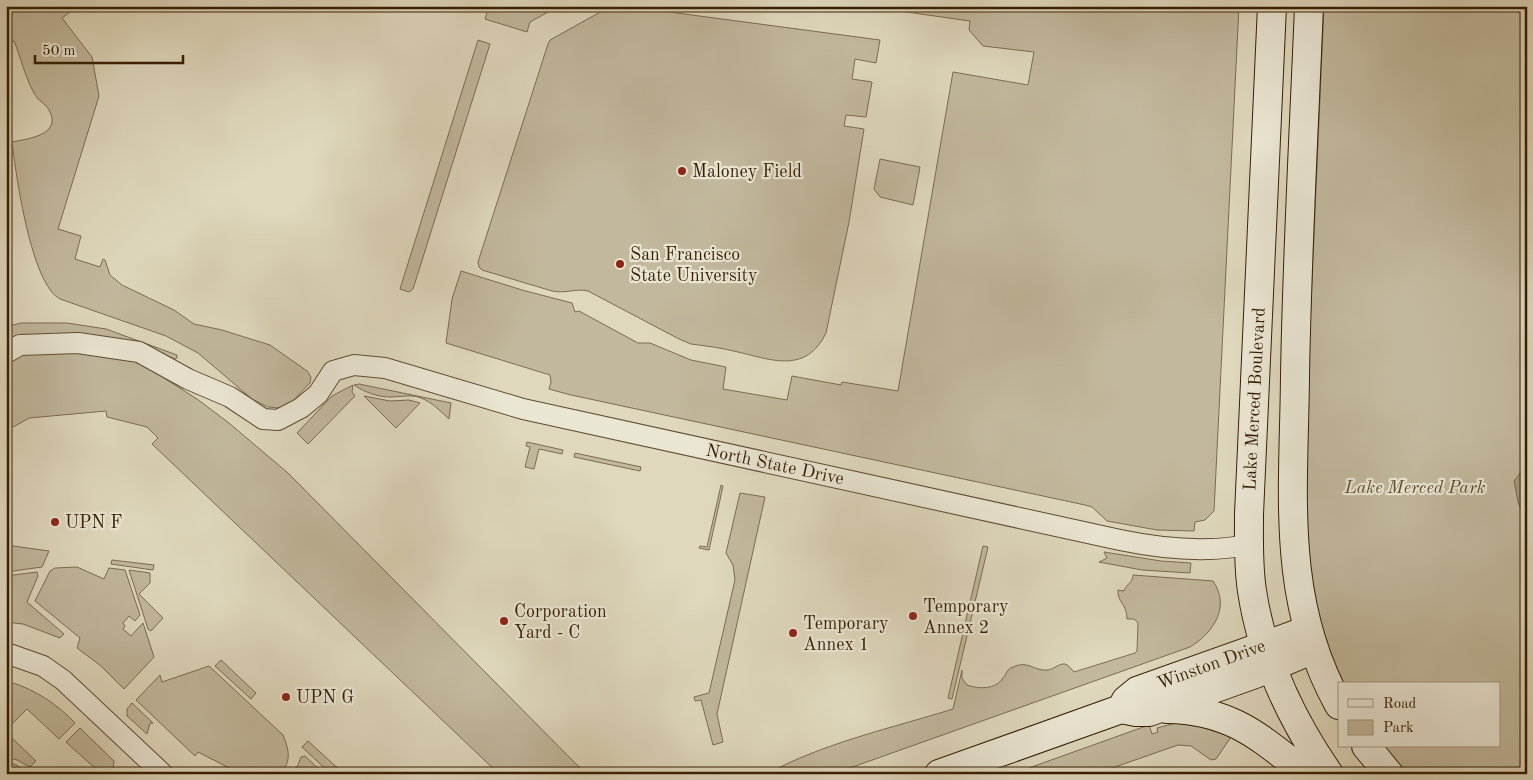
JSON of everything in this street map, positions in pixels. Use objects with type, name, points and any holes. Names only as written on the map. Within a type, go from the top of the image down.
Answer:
[{"type":"main road","name":"Lake Merced Boulevard","points":[[1272,6],[1249,545],[1253,595],[1268,656],[1293,716],[1309,745],[1329,774]]},
{"type":"main road","points":[[1309,6],[1296,282],[1293,520],[1297,579],[1311,639],[1338,703]]},
{"type":"main road","name":"Winston Drive","points":[[938,774],[1121,708],[1142,712],[1158,708],[1268,656],[1311,639]]},
{"type":"main road","name":"Winston Drive","points":[[1121,708],[1126,700],[1137,690],[1268,656]]},
{"type":"main road","points":[[1158,708],[1202,712],[1226,718],[1260,736],[1307,774]]},
{"type":"main road","points":[[1368,748],[1389,774]]},
{"type":"street","name":"North State Drive","points":[[6,353],[20,345],[78,343],[139,352],[188,379],[230,397],[263,419],[278,420],[301,408],[318,394],[332,371],[354,365],[385,368],[523,409],[1120,540],[1188,549],[1249,545]]},
{"type":"street","points":[[6,653],[43,666],[63,680],[162,774]]},
{"type":"green space","points":[[11,6],[78,6],[62,18],[92,57],[99,96],[58,229],[81,236],[75,259],[100,267],[103,259],[105,260],[110,275],[122,285],[174,310],[194,324],[222,330],[270,345],[307,371],[311,377],[310,383],[289,405],[279,408],[268,407],[252,399],[198,353],[166,336],[60,299],[50,289],[41,273],[33,251],[21,202],[12,142],[41,134],[51,125],[52,118],[49,110],[39,100],[31,87],[14,41],[6,43],[6,11]]},
{"type":"green space","points":[[489,6],[559,6],[530,22],[527,32],[485,19]]},
{"type":"green space","name":"Maloney Field","points":[[611,6],[624,6],[880,40],[876,63],[855,59],[852,79],[872,82],[866,117],[846,115],[844,126],[864,129],[849,222],[826,333],[818,346],[809,354],[787,361],[691,344],[588,291],[552,291],[482,270],[479,267],[478,262],[550,40]]},
{"type":"green space","points":[[864,6],[1239,6],[1214,511],[1205,520],[1195,522],[1194,531],[1157,530],[1107,521],[1092,507],[1085,505],[571,395],[549,389],[550,375],[446,343],[452,299],[461,271],[572,303],[575,312],[579,311],[638,343],[650,343],[691,360],[726,367],[723,389],[787,400],[792,376],[841,385],[842,382],[898,391],[953,72],[1028,85],[1034,52],[983,46],[969,30],[970,21]]},
{"type":"green space","name":"Lake Merced Park","points":[[1324,6],[1527,6],[1527,774],[1402,774],[1381,748],[1500,748],[1500,682],[1339,682],[1308,588],[1304,464]]},
{"type":"green space","points":[[478,40],[490,44],[413,289],[409,292],[400,289]]},
{"type":"green space","points":[[880,159],[920,167],[913,205],[880,197],[874,189]]},
{"type":"green space","points":[[21,323],[67,323],[106,329],[177,355],[177,358],[175,359],[146,348],[6,345],[6,327]]},
{"type":"green space","points":[[36,348],[131,357],[197,399],[229,423],[288,473],[586,774],[499,774],[152,444],[158,438],[147,427],[107,417],[106,411],[29,418],[6,431],[6,359]]},
{"type":"green space","points":[[359,384],[451,403],[449,419],[432,404],[421,398],[414,396],[385,397],[376,395],[354,385]]},
{"type":"green space","points":[[353,385],[352,392],[355,396],[308,444],[297,433],[332,396]]},
{"type":"green space","points":[[364,396],[390,401],[409,400],[420,403],[396,428]]},
{"type":"green space","points":[[527,442],[563,450],[562,454],[539,449],[534,469],[525,467],[530,447],[526,446]]},
{"type":"green space","points":[[575,453],[641,467],[640,471],[574,457]]},
{"type":"green space","points":[[721,485],[723,486],[709,550],[699,548],[700,546],[707,547]]},
{"type":"green space","points":[[740,493],[765,497],[717,714],[723,742],[713,745],[701,700],[695,701],[694,697],[709,693],[735,580],[733,565],[726,553]]},
{"type":"green space","points":[[6,545],[49,551],[42,567],[6,572]]},
{"type":"green space","points":[[983,546],[988,547],[952,699],[948,698]]},
{"type":"green space","points":[[1104,552],[1161,561],[1191,563],[1190,573],[1142,570],[1099,562],[1107,558]]},
{"type":"green space","points":[[112,560],[154,565],[153,570],[111,564]]},
{"type":"green space","points":[[77,567],[104,579],[109,568],[125,570],[140,615],[135,621],[129,616],[123,623],[125,626],[123,629],[131,636],[143,623],[154,657],[124,689],[101,666],[77,648],[80,638],[35,601],[50,571],[55,568]]},
{"type":"green space","points":[[129,570],[150,573],[150,583],[139,594],[163,618],[151,631],[148,629]]},
{"type":"green space","points":[[37,572],[38,576],[27,602],[64,634],[60,638],[23,624],[6,622],[6,576]]},
{"type":"green space","points":[[1133,575],[1213,581],[1218,591],[1220,610],[1212,627],[1190,647],[833,774],[767,774],[811,753],[953,709],[962,670],[962,678],[967,685],[986,688],[996,685],[1009,669],[1018,665],[1027,665],[1047,670],[1065,664],[1074,672],[1135,653],[1137,651],[1138,623],[1134,619],[1127,619],[1127,614],[1118,594],[1118,590],[1124,591],[1132,580]]},
{"type":"green space","points":[[221,660],[256,693],[251,699],[215,666]]},
{"type":"green space","points":[[209,666],[283,735],[287,746],[288,760],[280,774],[241,774],[198,752],[195,756],[136,700],[160,675],[162,682]]},
{"type":"green space","points":[[10,682],[46,698],[75,723],[59,739],[27,709],[6,730],[6,686]]},
{"type":"green space","points":[[132,703],[153,723],[150,723],[147,734],[127,716],[127,709]]},
{"type":"green space","points":[[1176,723],[1199,726],[1231,737],[1216,759],[1211,760],[1191,746],[1178,745],[1095,774],[1012,774],[1149,725],[1152,734],[1158,732],[1157,728]]},
{"type":"green space","points":[[80,728],[114,761],[112,774],[95,774],[98,771],[66,742]]},
{"type":"green space","points":[[11,737],[36,761],[30,767],[6,757],[6,742]]},
{"type":"green space","points":[[308,741],[343,774],[331,774],[302,747]]},
{"type":"green space","points":[[305,756],[324,774],[292,774],[301,757]]},
{"type":"green space","points":[[6,762],[17,765],[27,774],[6,774]]},
{"type":"shaded area","points":[[1527,464],[1527,524],[1518,502],[1514,481]]},
{"type":"place","name":"Maloney Field","points":[[682,171]]},
{"type":"place","name":"San Francisco State University","points":[[620,264]]},
{"type":"place","name":"UPN F","points":[[55,522]]},
{"type":"place","name":"Temporary Annex 2","points":[[913,616]]},
{"type":"place","name":"Corporation Yard - C","points":[[504,621]]},
{"type":"place","name":"Temporary Annex 1","points":[[793,633]]},
{"type":"place","name":"UPN G","points":[[286,697]]}]
